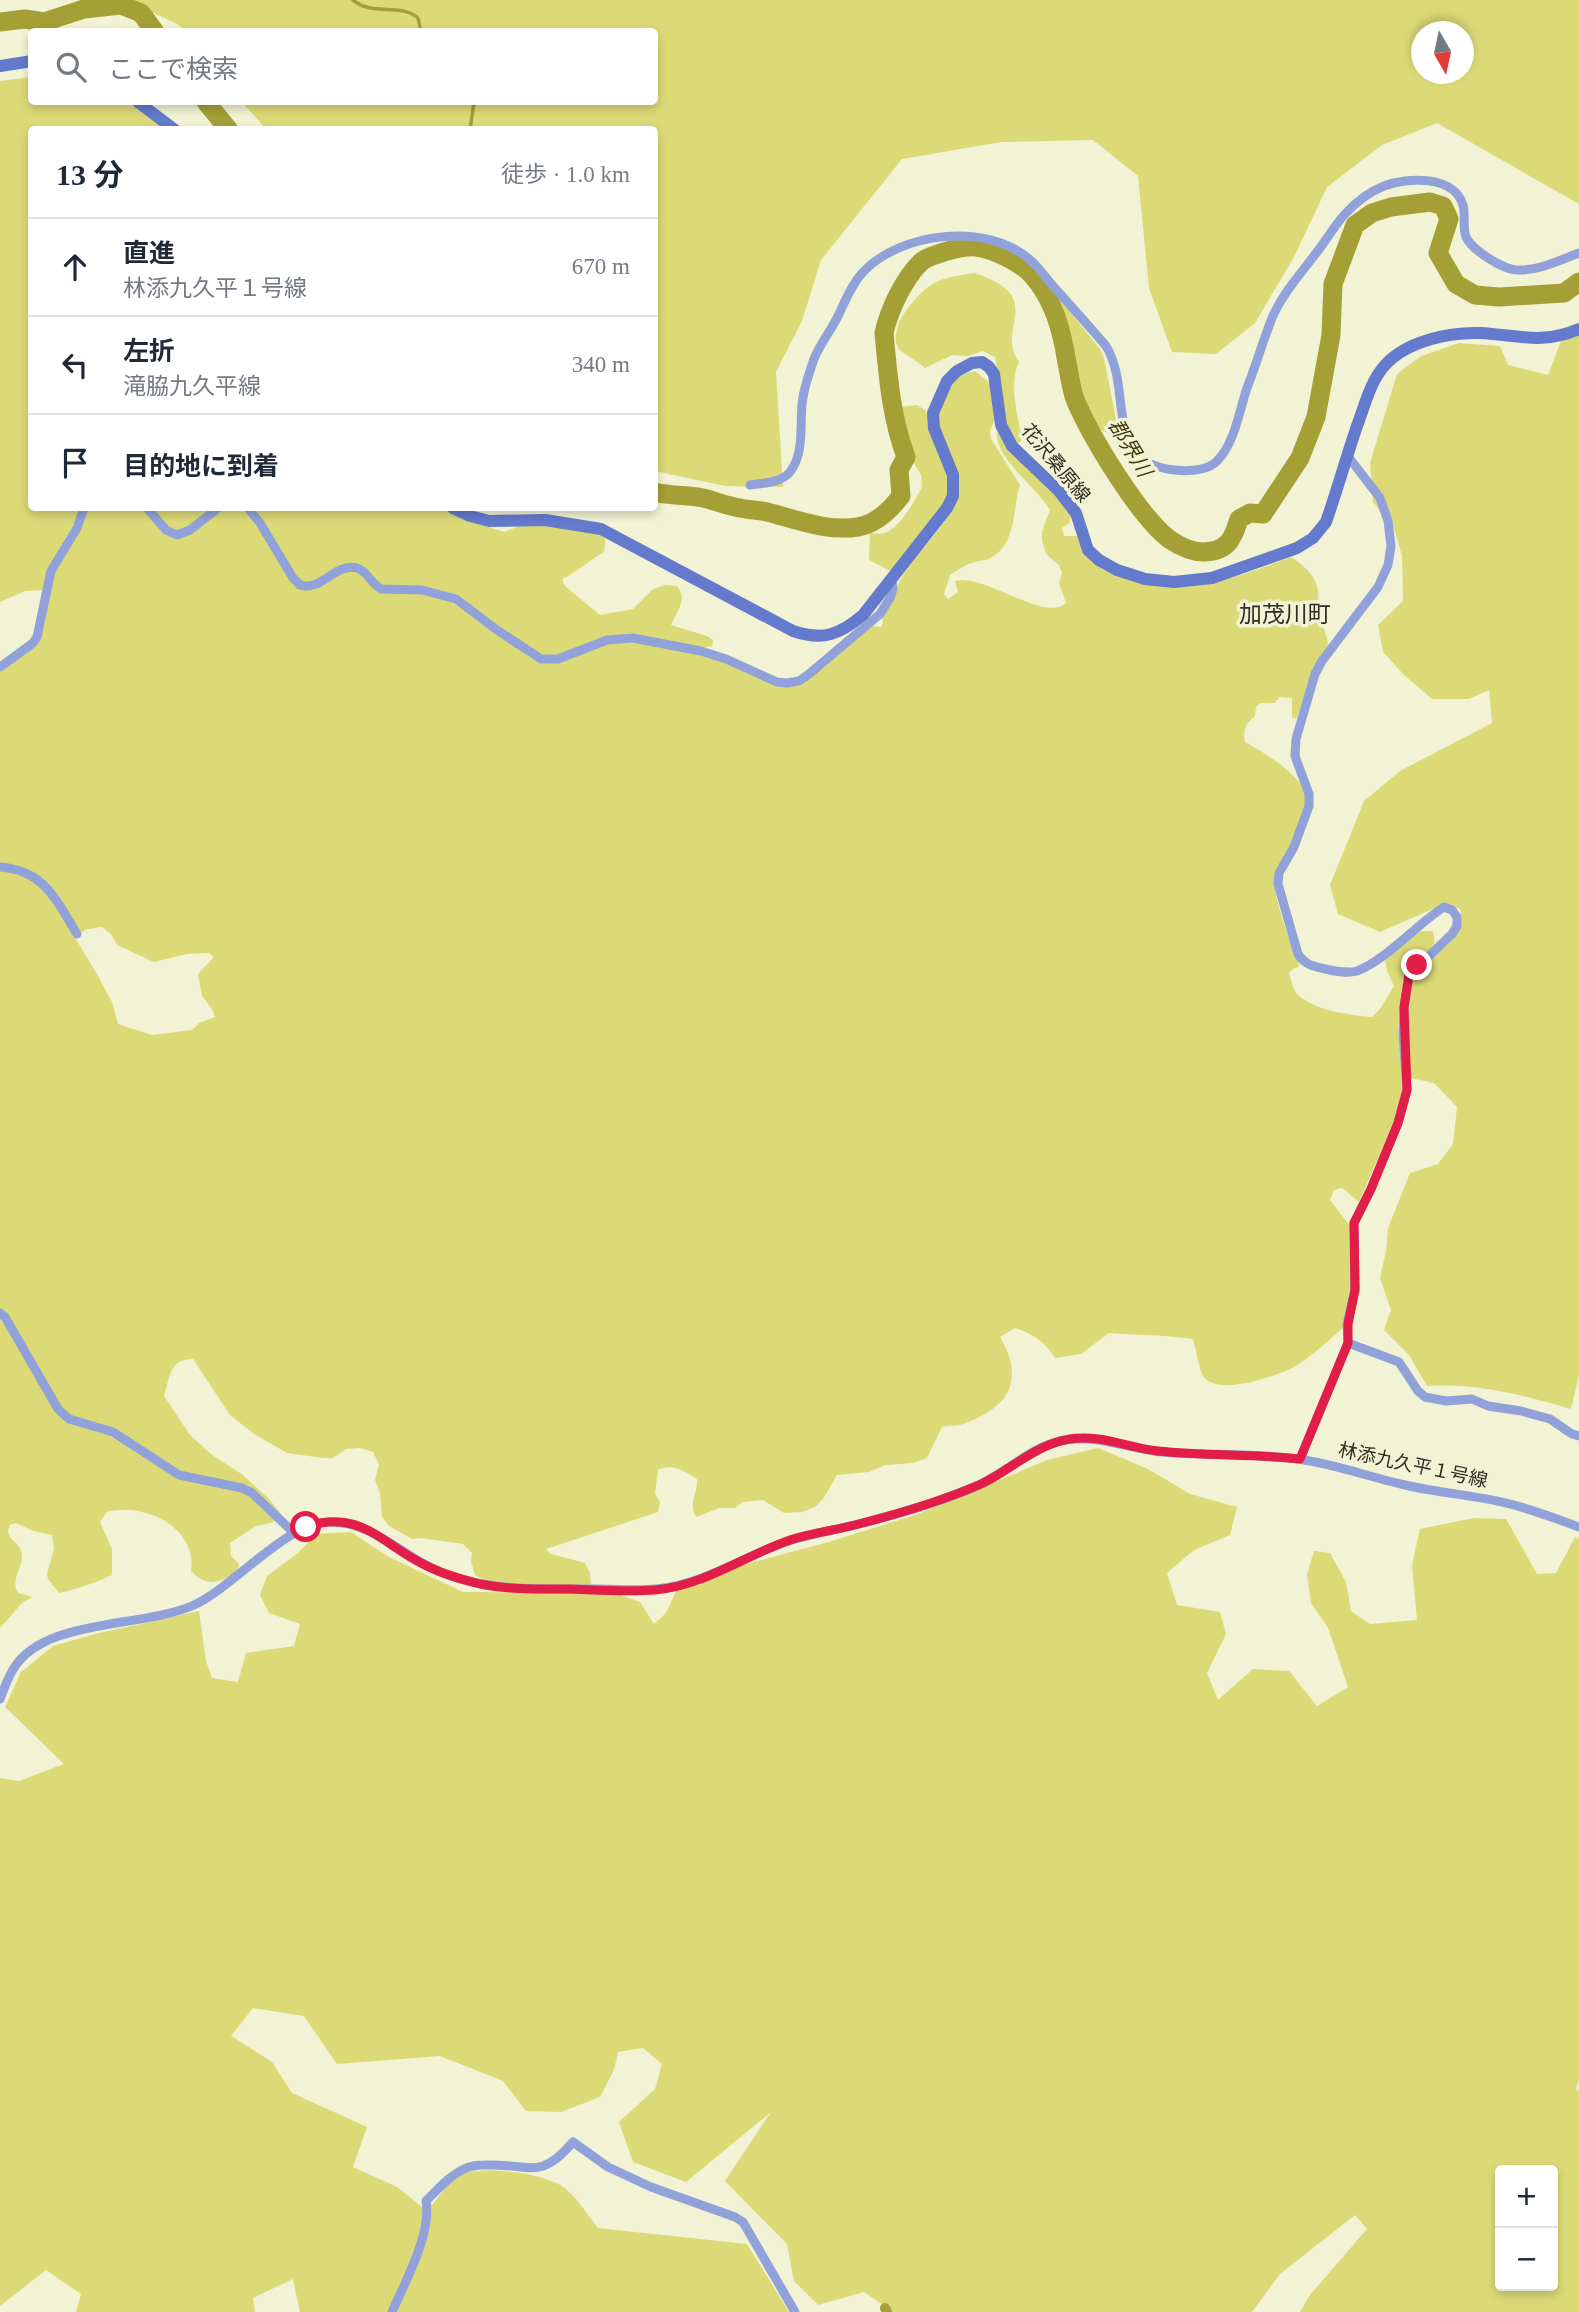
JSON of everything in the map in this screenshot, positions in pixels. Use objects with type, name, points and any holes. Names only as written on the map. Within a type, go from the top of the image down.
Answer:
[{"type":"main road","points":[[0,66],[28,62]]},
{"type":"main road","points":[[142,105],[170,126]]},
{"type":"main road","name":"花沢桑原線","points":[[459,511],[489,521],[545,520],[601,529],[691,579],[742,603],[772,622],[808,636],[833,634],[848,628],[863,615],[940,519],[953,496],[953,475],[934,428],[933,414],[947,381],[972,363],[982,362],[989,366],[994,374],[1001,425],[1012,446],[1059,491],[1076,513],[1088,550],[1117,570],[1145,579],[1174,582],[1212,578],[1297,548],[1313,538],[1326,523],[1366,396],[1385,366],[1402,351],[1451,335],[1479,333],[1538,340],[1564,336],[1579,329]]},
{"type":"street","points":[[750,485],[772,482],[790,471],[799,448],[802,401],[820,345],[836,320],[854,282],[865,269],[909,242],[975,236],[995,240],[1028,258],[1106,346],[1115,360],[1122,419],[1135,453],[1142,461],[1155,466],[1195,471],[1208,468],[1218,461],[1235,429],[1273,316],[1345,214],[1371,191],[1387,184],[1415,181],[1431,181],[1446,186],[1456,192],[1463,204],[1467,239],[1485,257],[1510,270],[1535,268],[1579,254]]},
{"type":"street","points":[[1300,1459],[1348,1343],[1348,1324],[1355,1290],[1354,1223],[1398,1123],[1407,1090],[1403,1033],[1409,975],[1457,926],[1457,917],[1452,910],[1444,908],[1370,964],[1355,972],[1341,973],[1302,961],[1278,884],[1279,873],[1294,847],[1309,806],[1309,794],[1296,756],[1296,739],[1308,696],[1322,661],[1378,587],[1390,556],[1388,521],[1380,498],[1347,455]]},
{"type":"street","points":[[0,667],[27,648],[37,637],[51,571],[83,511]]},
{"type":"street","points":[[150,511],[166,530],[177,535],[190,530],[214,511]]},
{"type":"street","points":[[250,511],[260,523],[293,579],[300,585],[314,586],[344,568],[351,567],[362,570],[376,587],[382,589],[439,593],[465,604],[541,659],[558,659],[607,640],[633,638],[701,650],[777,682],[799,681],[880,614],[890,598],[892,581]]},
{"type":"street","points":[[0,867],[15,868],[32,875],[44,885],[77,934]]},
{"type":"street","points":[[0,1313],[5,1317],[58,1409],[69,1419],[113,1432],[179,1475],[242,1488],[252,1493],[295,1534]]},
{"type":"street","points":[[1348,1343],[1399,1362],[1425,1397],[1446,1401],[1472,1399],[1488,1406],[1521,1411],[1550,1419],[1579,1436]]},
{"type":"street","name":"林添九久平１号線","points":[[0,1699],[15,1665],[52,1638],[69,1631],[173,1613],[198,1603],[295,1534],[319,1522],[348,1523],[363,1527],[421,1564],[481,1584],[514,1588],[656,1590],[685,1584],[795,1539],[920,1508],[981,1484],[1048,1444],[1069,1439],[1090,1437],[1154,1451],[1211,1456],[1260,1455],[1300,1459],[1354,1470],[1405,1485],[1504,1502],[1579,1527]]},
{"type":"street","points":[[392,2312],[416,2256],[427,2218],[426,2201],[456,2174],[473,2166],[541,2168],[562,2156],[573,2142],[608,2167],[651,2187],[743,2222],[795,2312]]},
{"type":"shaded area","points":[[126,0],[1579,0],[1579,204],[1437,123],[1382,145],[1327,187],[1294,257],[1255,323],[1216,354],[1172,352],[1149,288],[1138,176],[1093,140],[1001,142],[902,159],[821,260],[802,321],[776,372],[783,487],[725,486],[658,472],[658,126],[263,126],[245,105],[658,105],[658,28],[182,28]]},
{"type":"shaded area","points":[[28,77],[28,105],[133,105],[164,126],[28,126],[28,511],[80,511],[54,558],[43,590],[25,591],[0,602],[0,81]]},
{"type":"shaded area","points":[[974,273],[996,282],[1009,292],[1015,303],[1012,337],[1013,349],[1019,362],[1014,390],[1022,439],[1019,443],[1014,442],[1006,429],[995,357],[983,351],[968,356],[952,355],[925,368],[901,351],[896,341],[896,331],[906,311],[929,286],[940,280]]},
{"type":"shaded area","points":[[1061,301],[1100,349],[1104,358],[1117,424],[1112,430],[1103,431],[1093,425],[1089,418],[1072,368],[1069,334],[1056,304]]},
{"type":"shaded area","points":[[1579,334],[1579,1375],[1571,1409],[1482,1388],[1427,1386],[1409,1355],[1384,1330],[1391,1310],[1380,1278],[1388,1228],[1410,1173],[1438,1164],[1453,1144],[1457,1107],[1434,1083],[1411,1078],[1407,1017],[1413,981],[1418,971],[1452,940],[1458,931],[1460,909],[1446,903],[1380,932],[1338,914],[1330,885],[1364,801],[1400,771],[1492,723],[1489,690],[1469,699],[1432,699],[1383,652],[1378,625],[1403,601],[1402,556],[1393,525],[1373,502],[1370,463],[1397,374],[1421,356],[1459,343],[1500,346],[1508,365],[1548,375],[1561,341]]},
{"type":"shaded area","points":[[975,371],[990,383],[995,419],[990,431],[991,439],[1020,485],[1012,526],[1005,544],[990,558],[968,564],[950,575],[944,594],[948,599],[958,592],[955,581],[967,580],[1044,607],[1056,607],[1066,603],[1059,583],[1062,573],[1059,565],[1046,554],[1042,541],[1042,532],[1050,510],[1008,461],[997,440],[998,430],[1010,448],[1066,503],[1072,514],[1069,523],[1062,528],[1064,536],[1077,536],[1082,549],[1091,559],[1114,573],[1158,585],[1203,583],[1247,573],[1290,557],[1308,571],[1317,585],[1319,614],[1328,648],[1312,673],[1297,718],[1292,718],[1292,698],[1279,697],[1275,703],[1260,703],[1256,707],[1255,716],[1247,724],[1244,734],[1245,742],[1292,774],[1304,791],[1306,800],[1300,823],[1275,880],[1282,917],[1298,959],[1299,967],[1289,973],[1292,984],[1297,994],[1313,1004],[1343,1013],[1372,1017],[1394,986],[1385,958],[1415,931],[1433,931],[1435,942],[1428,952],[1410,965],[1404,979],[1398,1028],[1404,1078],[1399,1110],[1359,1202],[1342,1188],[1334,1190],[1330,1200],[1350,1226],[1356,1295],[1355,1306],[1348,1322],[1328,1342],[1299,1364],[1279,1374],[1235,1385],[1210,1382],[1203,1376],[1193,1339],[1109,1333],[1081,1354],[1055,1358],[1038,1339],[1015,1328],[1000,1337],[1012,1367],[1012,1380],[1008,1391],[991,1410],[979,1417],[960,1425],[942,1427],[927,1458],[913,1463],[885,1465],[869,1472],[837,1475],[823,1499],[815,1507],[802,1512],[784,1513],[763,1500],[743,1502],[735,1508],[719,1508],[696,1517],[693,1503],[697,1479],[683,1471],[663,1468],[658,1470],[655,1494],[660,1502],[658,1512],[546,1549],[551,1554],[585,1563],[590,1573],[591,1585],[514,1584],[475,1575],[472,1553],[463,1544],[412,1539],[389,1526],[382,1517],[380,1493],[375,1480],[379,1464],[373,1452],[360,1448],[346,1449],[333,1458],[287,1453],[254,1434],[230,1415],[193,1359],[185,1360],[172,1370],[164,1396],[190,1435],[212,1455],[243,1475],[282,1515],[271,1523],[256,1526],[230,1543],[231,1556],[239,1564],[238,1570],[219,1581],[208,1582],[191,1571],[191,1555],[186,1542],[177,1530],[165,1521],[136,1511],[107,1512],[100,1522],[112,1549],[112,1575],[59,1593],[47,1574],[54,1549],[52,1535],[33,1531],[16,1523],[10,1525],[10,1537],[22,1555],[16,1588],[18,1593],[32,1597],[22,1603],[0,1628],[0,870],[28,877],[50,896],[112,1002],[118,1024],[152,1035],[192,1030],[199,1023],[215,1017],[202,996],[198,974],[214,957],[209,953],[187,954],[154,962],[117,945],[111,934],[102,927],[79,933],[56,897],[39,879],[29,872],[0,865],[0,670],[26,653],[39,640],[44,626],[51,581],[86,511],[146,511],[165,531],[176,537],[186,534],[216,511],[246,511],[297,586],[309,590],[351,569],[360,572],[379,591],[432,594],[455,601],[532,659],[556,660],[607,645],[635,642],[703,654],[762,679],[792,684],[804,682],[872,626],[881,627],[882,617],[901,579],[951,510],[958,485],[939,421],[940,407],[955,380]]},
{"type":"shaded area","points":[[917,405],[925,410],[929,418],[950,484],[940,513],[894,573],[869,560],[870,533],[887,532],[898,524],[922,487],[921,475],[907,452],[897,410]]},
{"type":"shaded area","points":[[152,511],[211,511],[181,532],[172,532]]},
{"type":"shaded area","points":[[251,511],[453,511],[505,532],[528,522],[595,532],[605,539],[604,552],[562,579],[565,586],[600,615],[633,609],[653,589],[665,585],[677,586],[682,601],[671,625],[713,640],[712,646],[703,648],[634,636],[558,655],[538,655],[458,597],[383,587],[357,566],[312,584],[302,584]]},
{"type":"shaded area","points":[[1098,1448],[1148,1469],[1190,1494],[1237,1507],[1230,1535],[1194,1550],[1167,1573],[1177,1605],[1220,1612],[1226,1634],[1207,1673],[1218,1700],[1253,1669],[1289,1671],[1317,1706],[1348,1687],[1328,1628],[1311,1603],[1307,1574],[1314,1551],[1330,1553],[1346,1582],[1351,1611],[1370,1624],[1417,1620],[1412,1565],[1420,1529],[1474,1518],[1506,1519],[1537,1574],[1556,1573],[1575,1537],[1579,1539],[1579,2080],[1576,2089],[1579,2092],[1579,2312],[1300,2312],[1310,2295],[1367,2229],[1355,2215],[1280,2274],[1252,2312],[887,2312],[883,2305],[864,2292],[818,2305],[794,2281],[787,2244],[725,2181],[771,2112],[686,2182],[633,2162],[619,2122],[655,2089],[662,2064],[643,2048],[618,2052],[614,2070],[600,2097],[561,2112],[526,2111],[503,2081],[440,2056],[337,2064],[304,2016],[253,2008],[231,2036],[272,2062],[292,2093],[367,2127],[353,2167],[397,2187],[421,2206],[432,2205],[447,2185],[468,2172],[514,2172],[546,2179],[567,2190],[598,2228],[747,2244],[789,2312],[300,2312],[293,2279],[253,2298],[255,2312],[76,2312],[81,2294],[46,2270],[0,2306],[0,1778],[19,1781],[64,1764],[5,1707],[21,1672],[53,1646],[199,1611],[206,1661],[212,1678],[238,1682],[246,1653],[294,1646],[300,1624],[269,1613],[260,1595],[267,1576],[298,1553],[316,1534],[351,1532],[389,1557],[463,1592],[615,1593],[640,1602],[654,1624],[666,1613],[678,1587],[742,1565],[918,1514],[1047,1460]]},
{"type":"waterway","points":[[353,0],[368,8],[411,13],[418,18],[420,28]]},
{"type":"waterway","name":"郡界川","points":[[0,22],[25,19],[44,22],[84,9],[121,5],[141,13],[152,28]]},
{"type":"waterway","name":"郡界川","points":[[208,105],[226,126]]},
{"type":"waterway","points":[[471,126],[474,105]]},
{"type":"waterway","name":"郡界川","points":[[658,493],[703,498],[835,528],[858,527],[883,515],[901,496],[899,470],[906,457],[897,427],[889,380],[884,333],[889,315],[903,286],[923,261],[952,250],[976,247],[998,253],[1021,265],[1040,285],[1060,328],[1077,404],[1105,456],[1144,513],[1177,544],[1195,551],[1212,551],[1228,543],[1239,519],[1250,513],[1263,514],[1300,458],[1316,417],[1331,335],[1333,284],[1355,225],[1372,213],[1391,207],[1430,202],[1443,206],[1449,219],[1438,253],[1456,284],[1475,295],[1499,297],[1564,293],[1579,282]]},
{"type":"waterway","points":[[885,2308],[887,2312]]},
{"type":"district","name":"加茂川町","points":[[1285,614]]},
{"type":"route","points":[[306,1527],[319,1522],[348,1523],[363,1527],[421,1564],[481,1584],[514,1588],[656,1590],[705,1577],[795,1539],[920,1508],[981,1484],[1048,1444],[1069,1439],[1090,1437],[1154,1451],[1211,1456],[1260,1455],[1300,1459],[1348,1343],[1348,1324],[1355,1290],[1354,1223],[1398,1123],[1407,1090],[1404,1007],[1409,975],[1417,965]]}]
